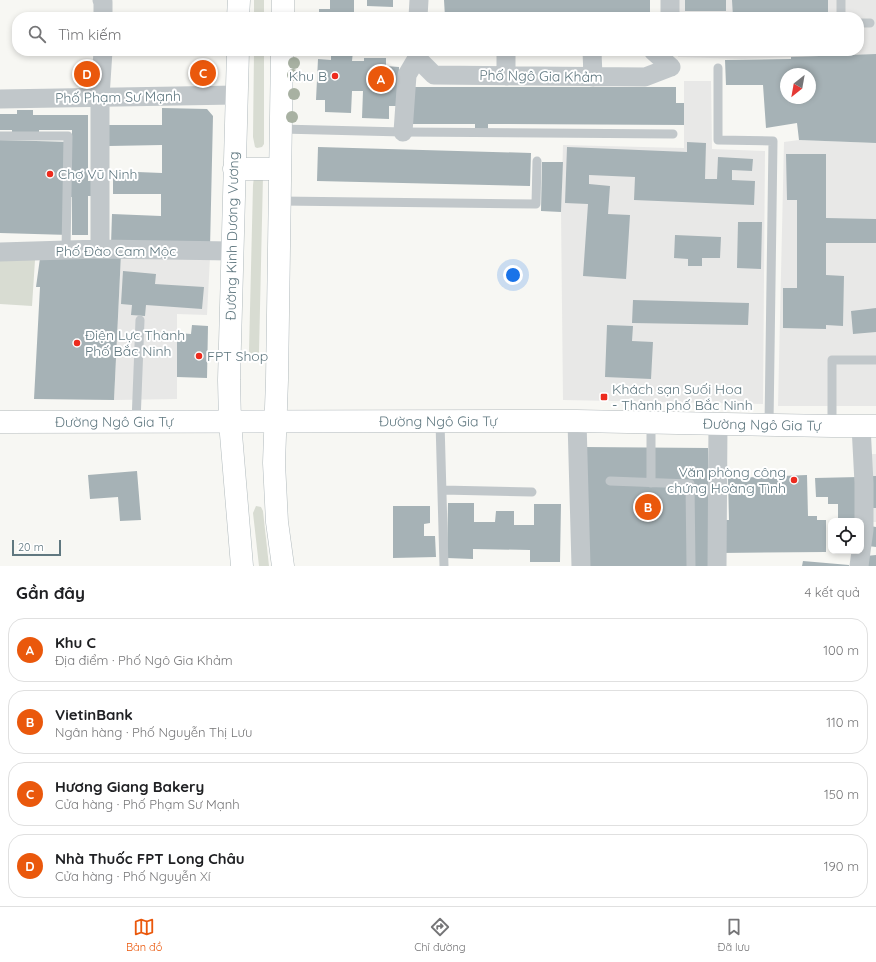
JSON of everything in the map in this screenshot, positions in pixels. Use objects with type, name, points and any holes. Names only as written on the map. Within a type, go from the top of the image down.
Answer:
[{"type":"main road","points":[[238,12],[239,0]]},
{"type":"main road","points":[[283,0],[283,12]]},
{"type":"main road","name":"Đường Kinh Dương Vương","points":[[238,56],[229,380],[230,422],[242,566]]},
{"type":"main road","points":[[282,56],[274,463],[277,514],[283,566]]},
{"type":"main road","points":[[234,169],[280,168]]},
{"type":"main road","name":"Đường Ngô Gia Tự","points":[[0,422],[577,421],[869,426]]},
{"type":"street","points":[[102,0],[103,12]]},
{"type":"street","points":[[418,12],[419,0]]},
{"type":"street","points":[[670,0],[670,12]]},
{"type":"street","points":[[100,250],[100,97],[103,56]]},
{"type":"street","points":[[403,132],[407,75],[419,56]]},
{"type":"street","name":"Phố Ngô Gia Khảm","points":[[423,56],[434,75],[645,78],[670,59]]},
{"type":"street","points":[[506,56],[506,76]]},
{"type":"street","points":[[592,56],[593,77]]},
{"type":"street","name":"Phố Phạm Sư Mạnh","points":[[0,99],[236,94]]},
{"type":"street","name":"Phố Đào Cam Mộc","points":[[0,252],[100,250],[232,251]]},
{"type":"street","points":[[577,421],[582,566]]},
{"type":"street","points":[[717,566],[718,423]]},
{"type":"street","points":[[859,566],[864,530],[869,426]]},
{"type":"lane","points":[[841,0],[841,12]]},
{"type":"lane","points":[[864,23],[870,22]]},
{"type":"lane","points":[[718,68],[718,140],[773,141],[768,425]]},
{"type":"lane","points":[[281,129],[403,132],[673,134]]},
{"type":"lane","points":[[0,136],[68,136],[66,251]]},
{"type":"lane","points":[[280,201],[536,204],[537,161]]},
{"type":"lane","points":[[136,422],[140,320]]},
{"type":"lane","points":[[832,426],[832,360],[876,360]]},
{"type":"lane","points":[[440,422],[444,566]]},
{"type":"lane","points":[[651,422],[651,483]]},
{"type":"lane","points":[[610,481],[690,484],[691,566]]},
{"type":"lane","points":[[442,490],[532,492]]},
{"type":"shaded area","points":[[254,0],[264,0],[264,12],[254,12]]},
{"type":"shaded area","points":[[679,0],[876,0],[876,54],[864,54],[864,12],[679,12]]},
{"type":"shaded area","points":[[254,56],[264,56],[264,144],[262,147],[255,147],[253,137]]},
{"type":"shaded area","points":[[678,56],[822,56],[742,59]]},
{"type":"shaded area","points":[[684,81],[711,81],[712,149],[765,151],[763,404],[563,400],[561,212],[563,145],[684,148]]},
{"type":"shaded area","points":[[799,140],[876,143],[876,406],[778,406],[784,142]]},
{"type":"shaded area","points":[[263,176],[259,352],[257,356],[252,356],[249,351],[253,185],[254,177]]},
{"type":"shaded area","points":[[121,254],[210,257],[207,315],[177,314],[177,399],[114,400]]},
{"type":"shaded area","points":[[0,257],[35,260],[32,306],[0,304]]},
{"type":"shaded area","points":[[866,454],[876,454],[876,522],[867,522]]},
{"type":"shaded area","points":[[256,506],[261,507],[263,511],[269,566],[259,566],[253,513]]},
{"type":"building","points":[[330,0],[354,0],[354,12],[319,12],[319,9],[330,9]]},
{"type":"building","points":[[367,0],[393,0],[393,7],[367,6]]},
{"type":"building","points":[[444,0],[650,0],[650,12],[445,12]]},
{"type":"building","points":[[685,0],[726,0],[726,11],[685,11]]},
{"type":"building","points":[[732,0],[828,0],[828,12],[733,12]]},
{"type":"building","points":[[864,54],[876,54],[876,143],[799,140],[797,123],[766,128],[763,85],[726,85],[725,60],[791,59],[791,57],[864,56]]},
{"type":"building","points":[[331,56],[352,56],[352,61],[364,61],[364,58],[386,58],[386,66],[399,67],[398,106],[389,106],[389,119],[362,118],[363,91],[352,91],[351,113],[325,112],[325,100],[316,100],[318,59],[331,60]]},
{"type":"building","points":[[412,87],[676,87],[676,103],[684,103],[684,125],[488,124],[488,135],[475,135],[475,124],[412,124]]},
{"type":"building","points":[[162,108],[207,109],[213,116],[210,248],[111,245],[112,214],[161,216],[161,194],[113,194],[113,171],[162,173],[162,145],[109,146],[109,125],[162,125]]},
{"type":"building","name":"Chợ Vũ Ninh","points":[[17,110],[33,110],[33,115],[88,115],[88,181],[91,181],[91,196],[88,196],[88,235],[72,235],[72,197],[69,197],[69,235],[0,233],[0,140],[71,142],[70,177],[72,177],[72,130],[39,130],[39,134],[12,134],[12,130],[0,130],[0,114],[17,114]]},
{"type":"building","points":[[687,142],[706,143],[705,179],[717,179],[718,157],[753,159],[752,171],[732,170],[732,180],[755,181],[754,205],[634,200],[635,177],[589,175],[589,184],[610,186],[608,214],[630,215],[626,279],[583,276],[588,204],[565,203],[567,147],[687,152]]},
{"type":"building","points":[[318,147],[531,153],[530,186],[317,181]]},
{"type":"building","points":[[786,154],[826,154],[826,218],[876,219],[876,243],[826,243],[826,275],[844,276],[843,326],[826,325],[826,329],[783,328],[783,288],[797,288],[797,200],[787,200]]},
{"type":"building","points":[[542,162],[563,162],[561,212],[541,211]]},
{"type":"building","points":[[738,222],[762,222],[761,269],[737,268]]},
{"type":"building","points":[[675,235],[721,237],[720,258],[702,258],[702,266],[688,266],[688,259],[674,258]]},
{"type":"building","name":"Điện Lực Thành Phố Bắc Ninh","points":[[121,254],[114,400],[34,399],[40,287],[36,287],[40,258]]},
{"type":"building","points":[[123,271],[156,274],[155,284],[204,287],[202,309],[146,305],[145,316],[131,315],[132,305],[121,304]]},
{"type":"building","points":[[633,300],[749,303],[748,325],[632,323]]},
{"type":"building","points":[[876,308],[876,332],[853,334],[851,311]]},
{"type":"building","points":[[192,325],[208,326],[207,378],[177,377],[177,333],[191,334]]},
{"type":"building","points":[[607,325],[633,326],[632,341],[653,342],[651,379],[605,377]]},
{"type":"building","points":[[584,447],[708,448],[710,566],[588,566]]},
{"type":"building","points":[[137,471],[141,520],[120,521],[118,497],[90,499],[88,475]]},
{"type":"building","points":[[807,475],[808,516],[817,516],[817,520],[826,520],[826,552],[720,553],[720,520],[729,520],[728,478]]},
{"type":"building","points":[[871,476],[876,476],[876,508],[870,508]]},
{"type":"building","points":[[859,477],[860,518],[838,518],[838,504],[828,504],[828,497],[816,497],[815,478]]},
{"type":"building","points":[[448,503],[474,503],[474,522],[495,522],[496,511],[514,511],[514,525],[534,525],[534,504],[561,504],[560,562],[530,562],[530,550],[473,549],[473,559],[447,558]]},
{"type":"building","points":[[393,506],[430,506],[430,523],[424,524],[424,536],[435,536],[436,557],[393,558]]},
{"type":"building","points":[[870,526],[876,527],[876,547],[868,546]]},
{"type":"building","points":[[876,555],[876,566],[867,566],[866,556]]},
{"type":"building","points":[[803,561],[849,565],[849,566],[802,566]]},
{"type":"place","name":"Hương Giang Bakery","points":[[203,73]]},
{"type":"place","name":"Nhà Thuốc FPT Long Châu","points":[[87,74]]},
{"type":"place","name":"Khu B","points":[[335,76]]},
{"type":"place","name":"Khu C","points":[[381,79]]},
{"type":"place","name":"Chợ Vũ Ninh","points":[[50,174]]},
{"type":"place","name":"Điện Lực Thành Phố Bắc Ninh","points":[[77,343]]},
{"type":"place","name":"FPT Shop","points":[[199,356]]},
{"type":"place","name":"Khách sạn Suối Hoa - Thành phố Bắc Ninh","points":[[604,397]]},
{"type":"place","name":"Văn phòng công chứng Hoàng Tình","points":[[794,480]]},
{"type":"place","name":"VietinBank","points":[[648,507]]}]
